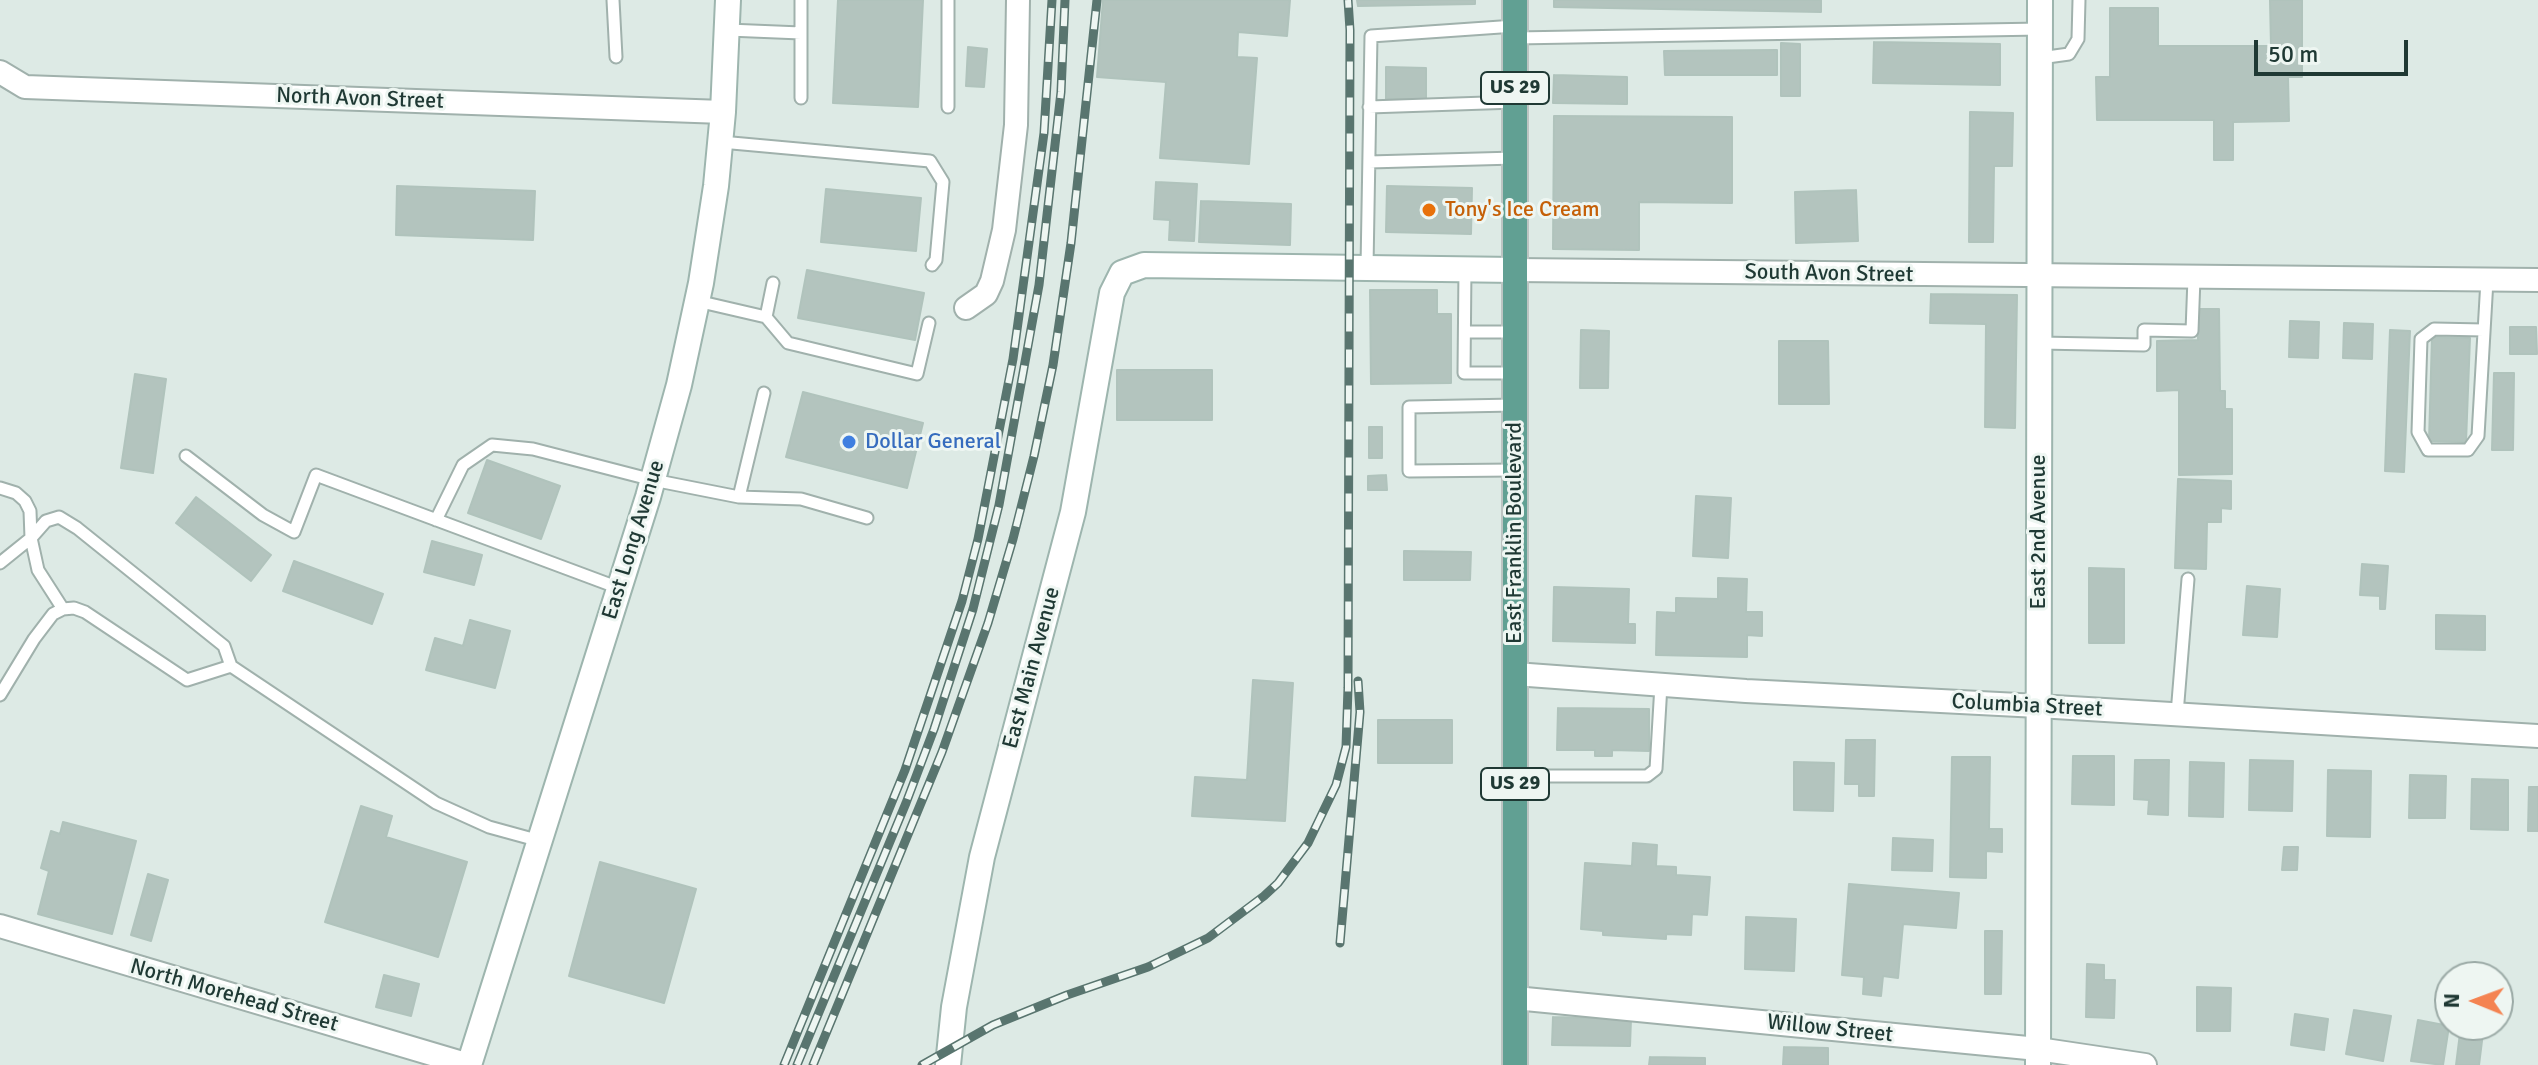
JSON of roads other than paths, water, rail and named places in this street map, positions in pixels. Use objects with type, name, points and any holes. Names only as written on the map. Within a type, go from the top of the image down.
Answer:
[{"type":"main road","name":"East Franklin Boulevard","points":[[1515,0],[1515,1065]]},
{"type":"street","name":"East Long Avenue","points":[[469,1065],[653,480],[679,385],[709,236],[721,142],[728,0]]},
{"type":"street","points":[[966,308],[986,294],[998,262],[1004,230],[1016,125],[1018,0]]},
{"type":"street","name":"East 2nd Avenue","points":[[2038,1057],[2040,0]]},
{"type":"street","name":"North Avon Street","points":[[0,72],[25,87],[723,112]]},
{"type":"street","name":"South Avon Street","points":[[1122,273],[1144,265],[2538,280]]},
{"type":"street","name":"East Main Avenue","points":[[948,1065],[954,1007],[982,857],[1073,512],[1112,293],[1122,273]]},
{"type":"street","name":"Columbia Street","points":[[1515,674],[2538,736]]},
{"type":"street","name":"North Morehead Street","points":[[0,926],[469,1065]]},
{"type":"street","name":"Willow Street","points":[[1515,998],[2038,1057],[2145,1065]]},
{"type":"lane","points":[[613,0],[616,57]]},
{"type":"lane","points":[[801,0],[801,98]]},
{"type":"lane","points":[[948,0],[948,107]]},
{"type":"lane","points":[[2040,58],[2069,54],[2078,39],[2079,0]]},
{"type":"lane","points":[[1367,267],[1371,36],[1515,32],[2041,29]]},
{"type":"lane","points":[[728,30],[801,33]]},
{"type":"lane","points":[[1369,107],[1515,102]]},
{"type":"lane","points":[[721,142],[930,161],[943,182],[936,260],[932,265]]},
{"type":"lane","points":[[1369,162],[1515,158]]},
{"type":"lane","points":[[1465,268],[1464,373],[1515,373]]},
{"type":"lane","points":[[2040,343],[2144,345],[2144,330],[2192,331],[2194,278]]},
{"type":"lane","points":[[2484,330],[2434,329],[2421,339],[2418,432],[2428,450],[2468,450],[2478,436],[2487,280]]},
{"type":"lane","points":[[766,317],[773,283]]},
{"type":"lane","points":[[697,301],[766,317],[788,343],[917,374],[929,323]]},
{"type":"lane","points":[[1465,332],[1515,332]]},
{"type":"lane","points":[[739,497],[764,393]]},
{"type":"lane","points":[[1514,470],[1409,471],[1409,407],[1515,405]]},
{"type":"lane","points":[[436,520],[463,465],[492,445],[533,449],[653,480],[739,497],[801,499],[867,518]]},
{"type":"lane","points":[[186,456],[263,515],[294,532],[316,475],[619,589]]},
{"type":"lane","points":[[0,488],[16,493],[25,501],[30,511],[31,538],[38,570],[63,609]]},
{"type":"lane","points":[[0,563],[31,538],[46,521],[59,517],[77,528],[224,646],[231,666],[436,803],[489,827],[540,841]]},
{"type":"lane","points":[[2177,714],[2188,579]]},
{"type":"lane","points":[[0,695],[34,639],[53,614],[63,609],[74,608],[85,612],[187,680],[231,666]]},
{"type":"lane","points":[[1515,776],[1647,776],[1656,769],[1661,685]]},
{"type":"railway","points":[[784,1065],[905,770],[962,601],[978,539],[1013,359],[1044,133],[1052,0]]},
{"type":"railway","points":[[797,1065],[906,803],[973,609],[999,505],[1039,285],[1061,92],[1065,0]]},
{"type":"railway","points":[[813,1065],[942,752],[988,623],[1013,539],[1053,365],[1071,243],[1097,0]]},
{"type":"railway","points":[[922,1065],[993,1025],[1148,967],[1208,938],[1278,883],[1308,843],[1336,785],[1346,747],[1348,688],[1348,0]]},
{"type":"railway","points":[[1340,943],[1360,712],[1358,681]]},
{"type":"place","name":"Tony's Ice Cream","points":[[1429,210]]},
{"type":"place","name":"Dollar General","points":[[849,442]]}]
